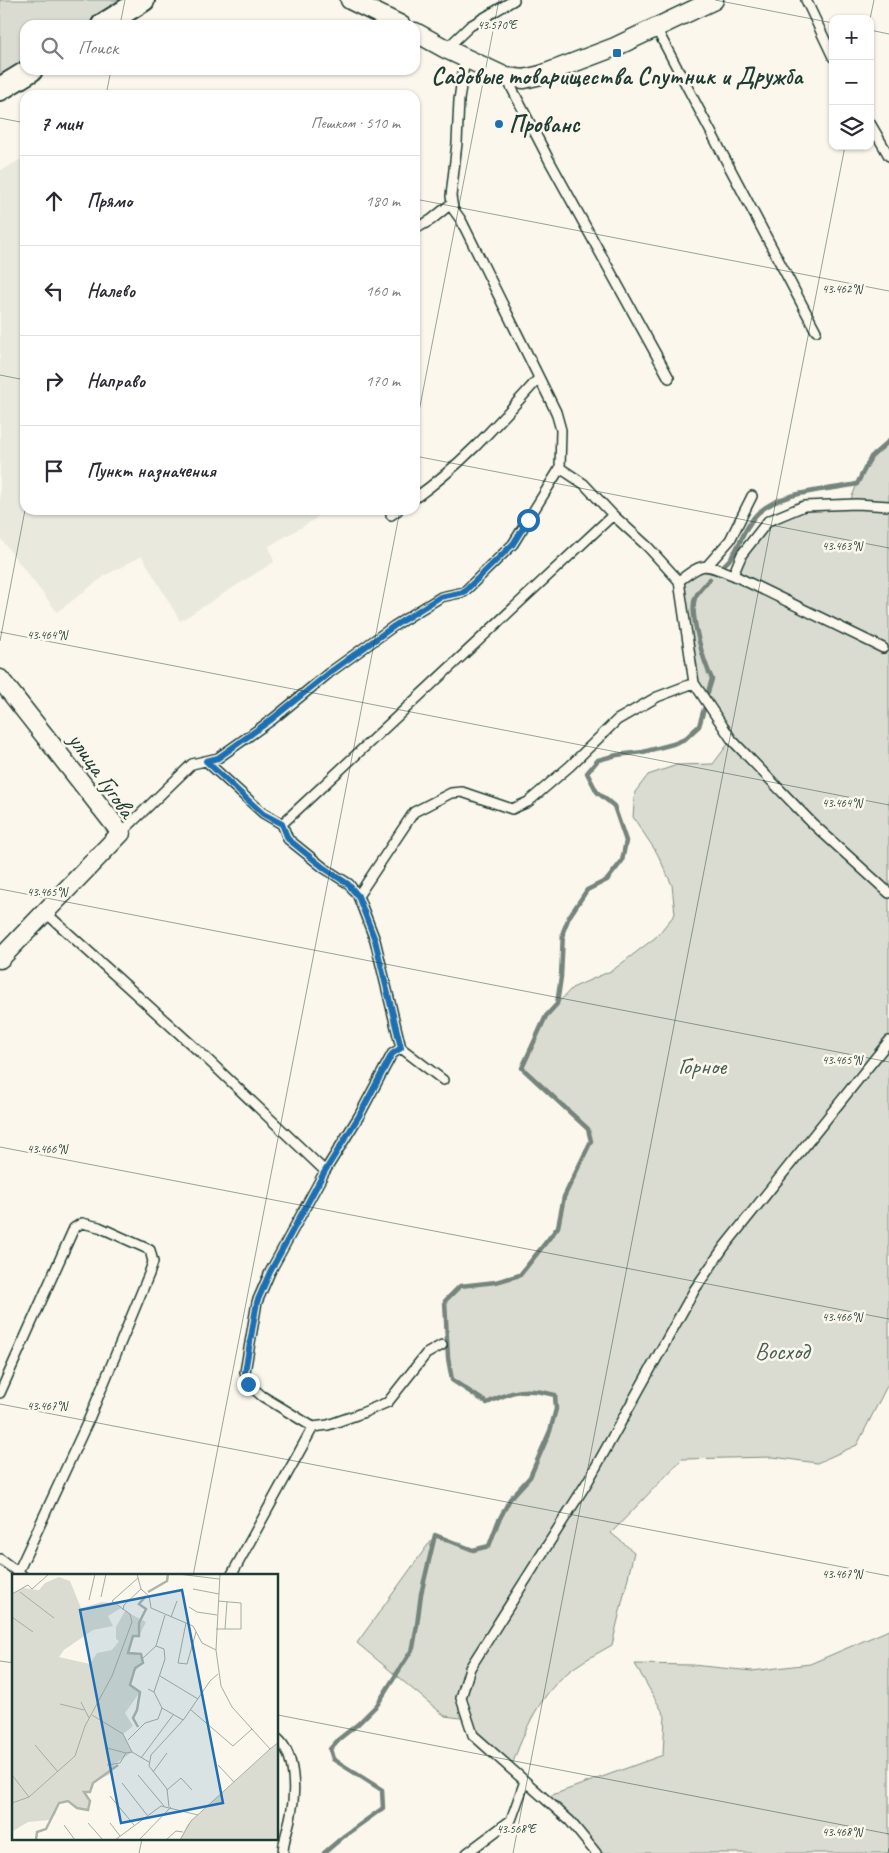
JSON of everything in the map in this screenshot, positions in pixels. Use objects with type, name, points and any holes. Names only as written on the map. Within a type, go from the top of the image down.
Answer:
[{"type":"street","points":[[111,20],[143,0]]},
{"type":"street","points":[[350,0],[391,20]]},
{"type":"street","points":[[420,35],[506,77],[524,79],[541,75],[615,47],[714,0]]},
{"type":"street","points":[[0,89],[23,75]]},
{"type":"street","name":"улица Гугова","points":[[0,679],[120,833],[0,959]]},
{"type":"lane","points":[[446,49],[470,26],[514,0]]},
{"type":"lane","points":[[806,0],[829,49]]},
{"type":"lane","points":[[656,28],[816,331]]},
{"type":"lane","points":[[120,833],[192,764],[218,758],[394,626],[440,597],[464,592],[513,544],[560,468],[561,430],[556,412],[461,220],[453,209],[451,196],[457,143],[459,100],[465,58]]},
{"type":"lane","points":[[506,77],[549,160],[669,378]]},
{"type":"lane","points":[[874,130],[889,156]]},
{"type":"lane","points":[[420,226],[452,203]]},
{"type":"lane","points":[[420,494],[435,484],[470,453],[540,378]]},
{"type":"lane","points":[[560,468],[584,484],[613,516],[648,547],[679,581],[694,684],[732,740],[812,823],[889,893]]},
{"type":"lane","points":[[707,566],[730,540],[752,496]]},
{"type":"lane","points":[[733,575],[742,554],[768,521],[804,506],[858,504],[889,506]]},
{"type":"lane","points":[[282,824],[613,516]]},
{"type":"lane","points":[[679,581],[698,566],[707,566],[733,575],[883,648]]},
{"type":"lane","points":[[358,896],[414,812],[452,793],[462,792],[512,809],[528,802],[570,766],[617,720],[657,697],[694,684]]},
{"type":"lane","points":[[206,761],[263,814],[282,824],[288,839],[324,868],[348,884],[358,896],[375,940],[401,1048],[443,1080]]},
{"type":"lane","points":[[45,912],[204,1056],[325,1171]]},
{"type":"lane","points":[[596,1853],[570,1821],[473,1735],[461,1698],[470,1668],[588,1481],[695,1289],[724,1247],[889,1041]]},
{"type":"lane","points":[[401,1048],[392,1054],[270,1272],[257,1302],[245,1372],[248,1384],[262,1396],[313,1427],[345,1419],[388,1402],[426,1354],[442,1345]]},
{"type":"lane","points":[[0,1393],[74,1228],[82,1223],[99,1227],[150,1250],[153,1262],[138,1301],[89,1419],[20,1574],[0,1559]]},
{"type":"lane","points":[[232,1574],[313,1427]]},
{"type":"lane","points":[[279,1740],[287,1749],[290,1758],[293,1794],[292,1812],[283,1853]]},
{"type":"lane","points":[[467,1853],[511,1820],[524,1782]]},
{"type":"shaded area","points":[[20,160],[20,515],[318,515],[314,520],[269,546],[274,562],[180,621],[142,556],[106,575],[57,612],[0,538],[0,171]]},
{"type":"green space","points":[[0,0],[143,0],[111,20],[20,20],[20,74],[0,89]]},
{"type":"green space","name":"Горное","points":[[889,441],[889,1382],[857,1445],[817,1463],[773,1457],[682,1459],[611,1533],[634,1552],[612,1645],[575,1667],[552,1688],[528,1725],[511,1768],[473,1735],[468,1719],[445,1716],[357,1643],[435,1535],[473,1550],[489,1546],[498,1522],[510,1499],[530,1477],[550,1431],[556,1409],[555,1395],[536,1391],[520,1391],[487,1403],[452,1380],[448,1358],[445,1301],[460,1286],[496,1282],[520,1275],[558,1227],[564,1197],[591,1141],[588,1129],[522,1068],[546,1016],[572,988],[613,970],[656,937],[675,914],[672,885],[657,853],[633,817],[635,792],[648,775],[677,765],[713,764],[731,740],[694,683],[679,581],[699,566],[733,575],[768,521],[804,506],[849,504],[871,457]]},
{"type":"green space","points":[[889,1630],[889,1853],[596,1853],[544,1798],[663,1755],[665,1716],[635,1664],[692,1665],[752,1671],[810,1664]]},
{"type":"waterway","points":[[722,567],[735,551],[754,517],[768,505],[805,492],[857,484],[871,457],[889,441]]},
{"type":"waterway","points":[[708,692],[712,679],[698,638],[694,605],[696,595],[710,579]]},
{"type":"waterway","points":[[324,1853],[383,1808],[382,1790],[333,1759],[330,1749],[377,1705],[413,1648],[421,1594],[435,1535],[473,1550],[489,1546],[498,1522],[510,1499],[530,1477],[550,1431],[556,1409],[555,1395],[536,1391],[520,1391],[487,1403],[452,1380],[448,1358],[445,1301],[460,1286],[496,1282],[520,1275],[558,1227],[564,1197],[591,1141],[588,1129],[522,1068],[546,1016],[557,1004],[561,977],[563,932],[569,917],[587,890],[607,880],[622,861],[626,841],[614,806],[597,792],[587,773],[598,760],[617,755],[643,752],[685,739],[699,726],[704,709]]},
{"type":"place","name":"Садовые товарищества Спутник и Дружба","points":[[617,53]]},
{"type":"place","name":"Прованс","points":[[499,124]]},
{"type":"route","points":[[248,1384],[245,1372],[257,1302],[270,1272],[392,1054],[401,1048],[375,940],[358,896],[348,884],[324,868],[288,839],[282,824],[263,814],[206,761],[218,758],[394,626],[440,597],[464,592],[513,544],[528,520]]},
{"type":"park label","name":"Восход","points":[[782,1351]]}]
